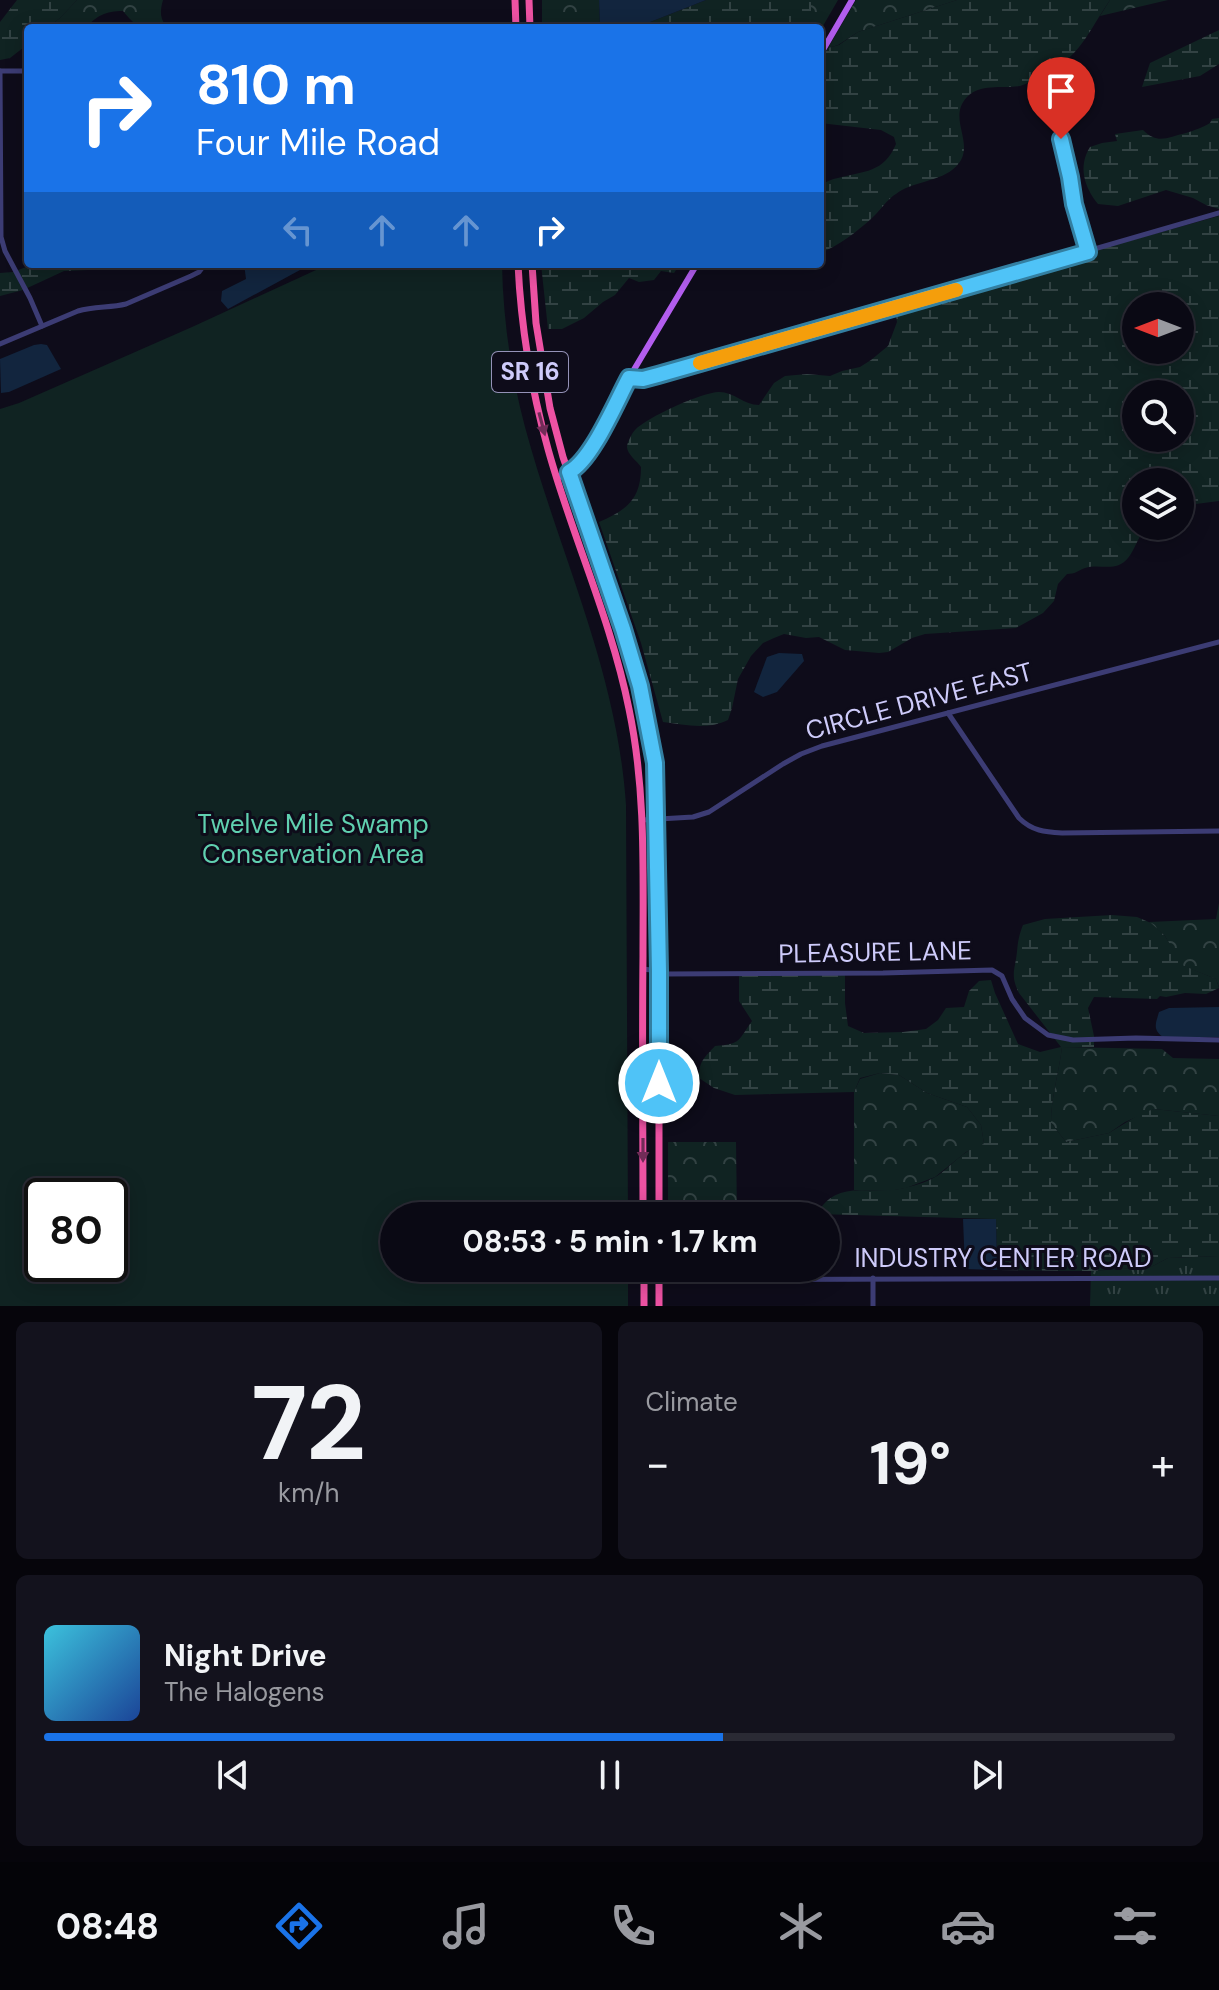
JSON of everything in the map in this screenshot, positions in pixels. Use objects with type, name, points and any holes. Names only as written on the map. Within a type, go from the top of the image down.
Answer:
[{"type":"highway","points":[[515,0],[516,24]]},
{"type":"highway","points":[[529,0],[530,24]]},
{"type":"highway","name":"SR 16","points":[[518,268],[521,317],[536,402],[557,478],[609,631],[624,687],[637,762],[642,820],[643,1202]]},
{"type":"highway","name":"SR 16","points":[[530,268],[550,408],[640,686],[655,763],[659,1202]]},
{"type":"highway","points":[[644,1282],[644,1306]]},
{"type":"highway","points":[[659,1282],[659,1306]]},
{"type":"main road","points":[[824,48],[852,0]]},
{"type":"main road","points":[[557,478],[579,465],[588,452],[695,268]]},
{"type":"street","points":[[24,71],[0,71],[1,237],[42,326]]},
{"type":"street","points":[[1058,121],[1074,204],[1088,252]]},
{"type":"street","points":[[629,378],[643,379],[658,375],[1219,213]]},
{"type":"street","points":[[0,344],[89,307],[126,304],[191,276],[202,268]]},
{"type":"street","name":"CIRCLE DRIVE EAST","points":[[642,820],[693,817],[709,812],[783,764],[811,750],[1219,642]]},
{"type":"street","points":[[948,713],[1019,818],[1031,828],[1042,831],[1219,831]]},
{"type":"street","name":"PLEASURE LANE","points":[[643,969],[665,974],[992,970],[1002,976],[1025,1018],[1048,1035],[1073,1040],[1219,1040]]},
{"type":"street","name":"INDUSTRY CENTER ROAD","points":[[840,1278],[1219,1278]]},
{"type":"street","points":[[873,1278],[873,1306]]},
{"type":"green space","points":[[17,0],[77,0],[52,24],[24,24],[24,47],[10,58],[0,60],[0,22]]},
{"type":"green space","points":[[77,0],[163,0],[161,15],[165,24],[136,24],[123,11],[102,15],[89,24],[52,24]]},
{"type":"green space","points":[[542,0],[599,0],[600,24],[542,24]]},
{"type":"green space","points":[[706,0],[811,0],[811,24],[645,24]]},
{"type":"green space","points":[[811,0],[838,0],[824,24],[811,24]]},
{"type":"green space","points":[[856,0],[957,0],[858,32],[828,48]]},
{"type":"green space","points":[[957,0],[1110,0],[1082,43],[1055,69],[1020,86],[985,88],[967,97],[960,112],[964,152],[956,167],[942,176],[902,190],[853,234],[824,251],[824,183],[879,166],[886,161],[896,144],[894,137],[881,130],[824,123],[824,54],[828,48],[839,45],[858,32]]},
{"type":"green space","points":[[1110,0],[1168,0],[1100,16]]},
{"type":"green space","points":[[1219,30],[1219,64],[1200,76],[1142,87],[1150,63]]},
{"type":"green space","points":[[1219,118],[1219,209],[1166,190],[1118,206],[1098,204],[1093,197],[1084,176],[1084,162],[1090,147],[1117,141],[1115,134],[1143,130],[1158,139],[1168,138],[1198,129]]},
{"type":"green space","points":[[1219,216],[1219,501],[1194,504],[1194,468],[1122,468],[1122,540],[1139,540],[1128,558],[1118,565],[1085,568],[1067,574],[1058,584],[1054,601],[1043,613],[1016,628],[925,634],[888,652],[879,653],[845,650],[819,637],[784,634],[763,643],[751,656],[738,679],[728,720],[704,726],[663,722],[641,643],[599,522],[625,508],[638,487],[641,467],[627,450],[631,436],[650,419],[700,396],[719,392],[759,405],[774,383],[785,376],[830,376],[860,367],[888,346],[897,322],[894,306]]},
{"type":"green space","points":[[24,268],[94,268],[64,271],[23,290],[0,296],[0,273]]},
{"type":"green space","name":"Twelve Mile Swamp Conservation Area","points":[[320,268],[502,268],[506,326],[520,407],[599,660],[621,755],[626,805],[628,1202],[380,1202],[380,1282],[628,1282],[628,1306],[0,1306],[0,409]]},
{"type":"green space","points":[[541,268],[677,268],[674,273],[661,271],[654,280],[639,282],[629,278],[615,295],[584,318],[562,329],[548,329]]},
{"type":"green space","points":[[1219,903],[1219,987],[1216,979],[1181,965],[1165,936],[1149,922],[1216,919]]},
{"type":"green space","points":[[1112,915],[1137,917],[1151,923],[1165,936],[1182,965],[1216,979],[1219,988],[1206,994],[1185,993],[1157,999],[1094,997],[1088,1008],[1094,1047],[1062,1047],[1051,1123],[1066,1142],[1109,1133],[1154,1109],[1219,1116],[1219,1256],[1168,1258],[1151,1267],[1091,1271],[997,1270],[996,1219],[840,1215],[840,1202],[826,1202],[846,1192],[895,1190],[915,1185],[943,1172],[965,1153],[984,1144],[981,1125],[967,1107],[927,1093],[899,1075],[880,1073],[860,1078],[854,1092],[735,1095],[714,1088],[699,1078],[701,1064],[711,1050],[738,1040],[752,1021],[739,1001],[739,975],[845,974],[848,1026],[864,1033],[926,1029],[938,1020],[946,1008],[964,1007],[969,991],[979,981],[991,980],[1018,1044],[1040,1052],[1061,1047],[1019,993],[1015,982],[1023,925],[1045,919]]},
{"type":"green space","points":[[1062,1047],[1162,1049],[1173,1058],[1219,1059],[1219,1116],[1154,1109],[1109,1133],[1066,1142],[1051,1123]]},
{"type":"green space","points":[[880,1073],[899,1075],[927,1093],[967,1107],[981,1125],[984,1144],[966,1152],[935,1177],[906,1188],[854,1190],[854,1092],[860,1079]]},
{"type":"green space","points":[[668,1142],[736,1142],[737,1202],[668,1202]]},
{"type":"green space","points":[[1219,1256],[1219,1306],[1090,1306],[1091,1271],[1151,1267],[1168,1258]]},
{"type":"water","points":[[599,0],[706,0],[645,24],[600,24]]},
{"type":"water","points":[[245,268],[304,268],[228,309],[221,301],[222,291],[246,279]]},
{"type":"water","points":[[41,344],[47,345],[61,369],[1,393],[0,359]]},
{"type":"water","points":[[779,653],[802,654],[804,661],[777,692],[763,697],[754,692],[767,657]]},
{"type":"water","points":[[1219,1007],[1219,1037],[1163,1037],[1156,1028],[1159,1012],[1169,1008]]},
{"type":"water","points":[[963,1219],[996,1219],[997,1270],[965,1269]]},
{"type":"slow traffic","points":[[700,363],[956,290]]},
{"type":"route","points":[[659,1083],[655,763],[640,686],[569,472],[579,465],[588,452],[629,378],[643,379],[658,375],[1088,252],[1074,204],[1061,139]]}]
